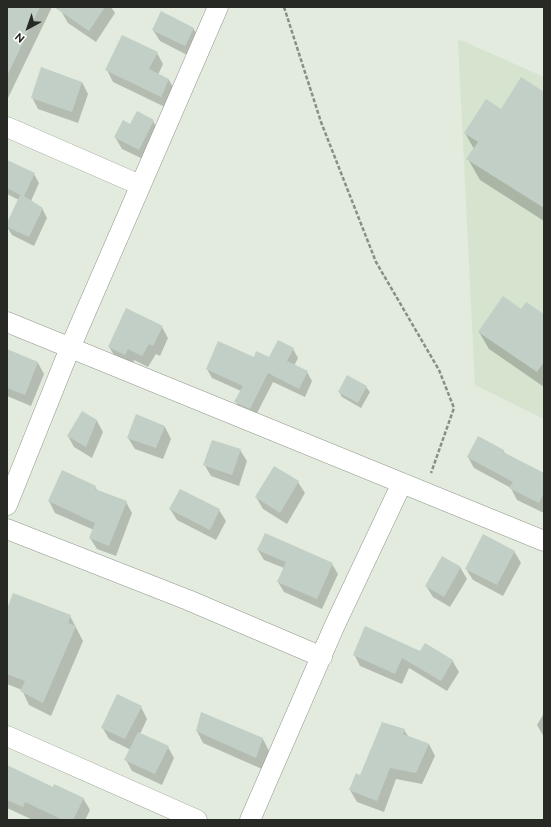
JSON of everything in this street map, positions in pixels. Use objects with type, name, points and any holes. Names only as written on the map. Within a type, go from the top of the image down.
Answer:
[{"type":"street","points":[[7,505],[70,348],[140,185],[213,8]]},
{"type":"street","points":[[7,127],[140,185]]},
{"type":"street","points":[[7,322],[544,541]]},
{"type":"street","points":[[250,820],[322,657],[402,483]]},
{"type":"street","points":[[7,529],[188,600],[322,657]]},
{"type":"street","points":[[7,736],[197,820]]},
{"type":"path","points":[[284,7],[321,122],[376,262],[439,370],[454,408],[424,492]]},
{"type":"shaded area","points":[[458,39],[544,77],[544,419],[475,385]]},
{"type":"building","points":[[7,7],[40,7],[7,76]]},
{"type":"building","points":[[54,7],[105,7],[89,31]]},
{"type":"building","points":[[161,11],[194,28],[185,46],[152,30]]},
{"type":"building","points":[[122,35],[158,52],[149,69],[169,79],[161,97],[105,70]]},
{"type":"building","points":[[41,67],[82,82],[72,112],[31,98]]},
{"type":"building","points":[[521,77],[544,92],[544,208],[466,159],[478,142],[464,133],[486,99],[501,109]]},
{"type":"building","points":[[137,111],[154,120],[139,150],[114,137],[123,120],[130,124]]},
{"type":"building","points":[[7,160],[35,173],[24,196],[43,208],[29,237],[7,227],[7,223],[20,195],[7,188]]},
{"type":"building","points":[[503,296],[521,309],[526,302],[544,314],[544,362],[537,372],[478,332]]},
{"type":"building","points":[[126,308],[163,326],[153,346],[149,344],[142,356],[128,349],[125,355],[108,347]]},
{"type":"building","points":[[278,340],[294,348],[287,361],[308,371],[299,389],[268,373],[250,409],[234,402],[243,386],[206,369],[218,341],[254,357],[256,351],[269,357]]},
{"type":"building","points":[[7,349],[38,362],[25,395],[7,388]]},
{"type":"building","points":[[347,375],[367,386],[358,403],[338,392]]},
{"type":"building","points":[[82,411],[97,420],[86,447],[67,436]]},
{"type":"building","points":[[136,414],[165,426],[156,448],[127,438]]},
{"type":"building","points":[[478,436],[504,450],[503,452],[544,473],[544,493],[539,503],[509,488],[513,482],[467,457]]},
{"type":"building","points":[[212,440],[241,449],[232,475],[203,465]]},
{"type":"building","points":[[274,466],[299,481],[280,513],[255,497]]},
{"type":"building","points":[[62,470],[96,486],[95,489],[127,501],[109,546],[89,538],[95,523],[48,501]]},
{"type":"building","points":[[180,489],[220,509],[210,530],[169,509]]},
{"type":"building","points":[[265,533],[333,563],[317,599],[277,582],[286,562],[257,550]]},
{"type":"building","points":[[483,534],[515,551],[497,585],[465,569]]},
{"type":"building","points":[[442,556],[461,567],[444,597],[425,586]]},
{"type":"building","points":[[13,593],[71,615],[68,623],[76,626],[43,703],[20,691],[25,681],[7,674],[7,609]]},
{"type":"building","points":[[365,626],[420,651],[425,643],[453,660],[441,681],[402,658],[395,674],[353,655]]},
{"type":"building","points":[[117,694],[142,706],[125,739],[101,728]]},
{"type":"building","points":[[201,712],[263,738],[256,758],[196,731]]},
{"type":"building","points":[[382,722],[405,729],[403,734],[429,744],[416,773],[390,768],[377,801],[349,790],[356,773],[360,775]]},
{"type":"building","points":[[138,732],[169,746],[155,774],[124,760]]},
{"type":"building","points":[[7,765],[53,787],[54,784],[84,798],[73,820],[63,820],[25,802],[23,807],[7,800]]}]
